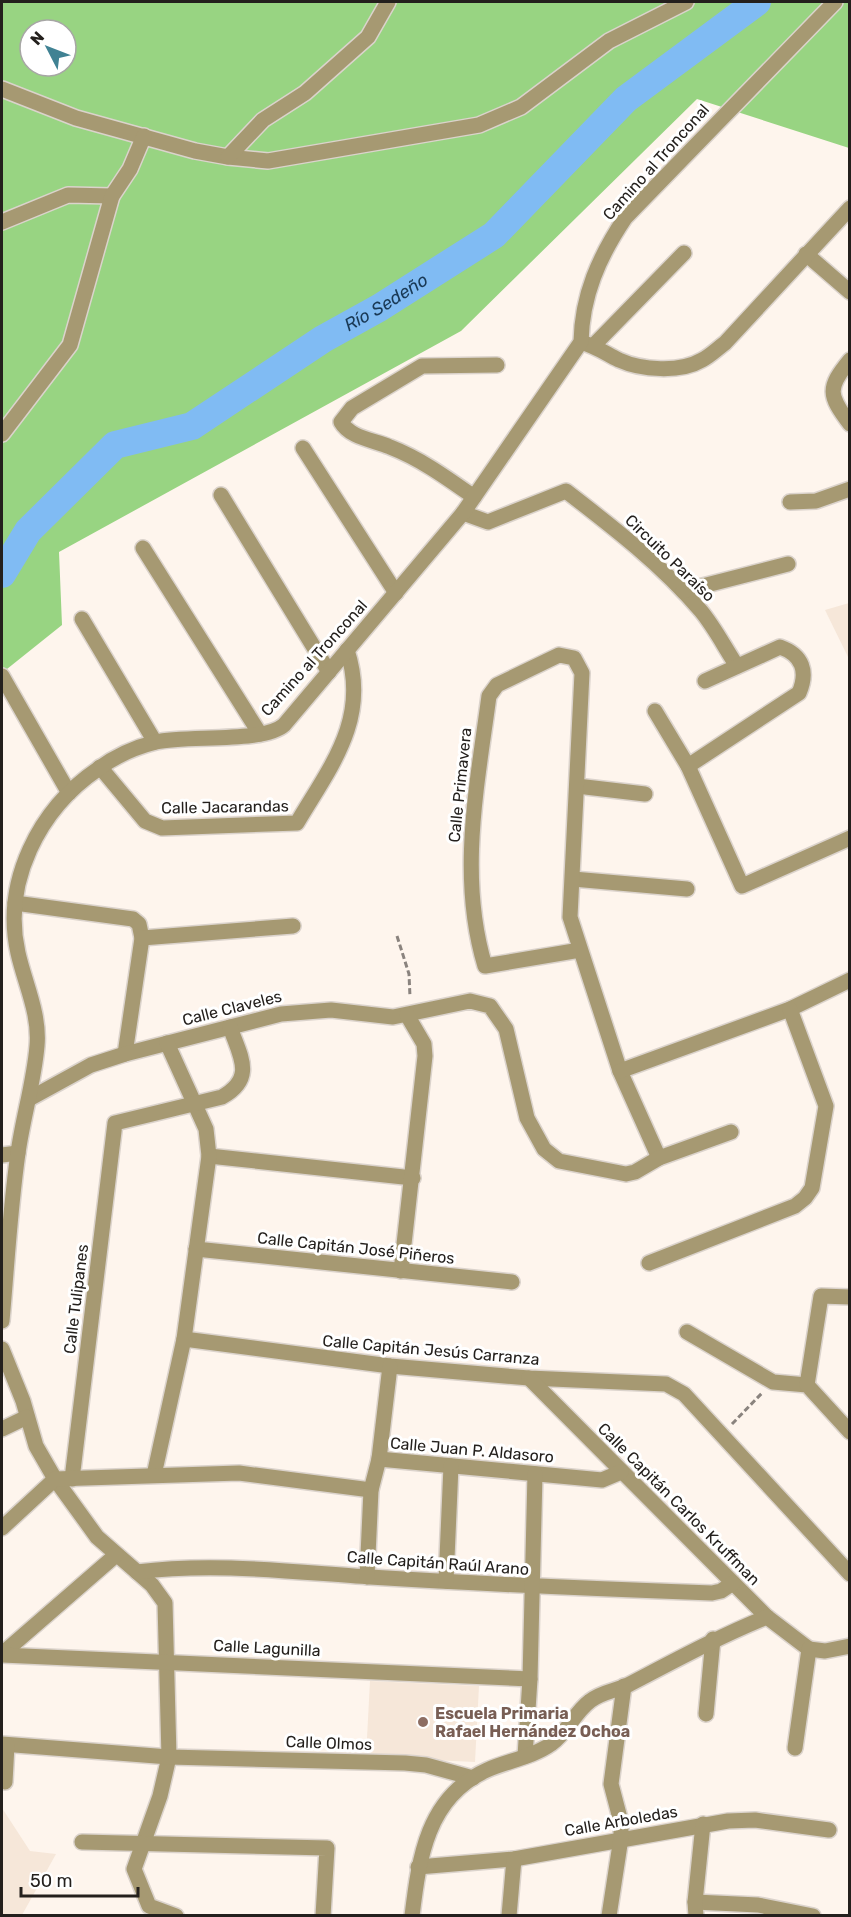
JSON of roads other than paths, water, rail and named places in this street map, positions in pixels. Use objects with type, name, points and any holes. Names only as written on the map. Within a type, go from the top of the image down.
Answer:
[{"type":"street","points":[[228,158],[263,120],[305,93],[368,37],[388,2]]},
{"type":"street","points":[[2,89],[76,118],[228,158],[268,161],[479,125],[521,107],[609,41],[686,2]]},
{"type":"street","name":"Camino al Tronconal","points":[[2,1321],[18,1153],[38,1045],[37,1029],[15,940],[15,903],[27,852],[69,793],[100,767],[155,742],[260,734],[278,730],[464,513],[587,344],[581,314],[603,250],[625,218],[835,2]]},
{"type":"street","points":[[2,434],[70,345],[112,196],[130,169],[144,136]]},
{"type":"street","points":[[2,222],[68,195],[112,196]]},
{"type":"street","points":[[684,253],[587,344],[620,361],[648,367],[674,368],[701,361],[725,344],[849,208]]},
{"type":"street","points":[[806,254],[849,292]]},
{"type":"street","points":[[849,360],[837,376],[831,391],[834,404],[849,424]]},
{"type":"street","points":[[474,497],[414,458],[351,433],[341,422],[352,408],[422,366],[497,365]]},
{"type":"street","points":[[303,448],[396,593]]},
{"type":"street","points":[[789,502],[816,501],[849,489]]},
{"type":"street","name":"Circuito Paraíso","points":[[464,513],[488,522],[567,491],[636,546],[683,591],[702,613],[736,666]]},
{"type":"street","points":[[221,495],[329,672]]},
{"type":"street","points":[[143,548],[260,734]]},
{"type":"street","points":[[683,591],[788,564]]},
{"type":"street","points":[[82,619],[155,742]]},
{"type":"street","points":[[688,766],[799,693],[804,680],[803,664],[792,651],[780,647],[705,681]]},
{"type":"street","name":"Calle Jacarandas","points":[[100,767],[145,821],[153,826],[162,828],[297,823],[349,730],[355,688],[347,650]]},
{"type":"street","name":"Calle Primavera","points":[[577,786],[582,673],[579,663],[568,654],[559,655],[492,690],[489,696],[471,831],[474,923],[485,966],[580,950]]},
{"type":"street","points":[[2,676],[69,793]]},
{"type":"street","points":[[655,711],[688,766],[742,886],[849,838]]},
{"type":"street","points":[[645,794],[577,786],[573,879],[569,898],[570,917],[620,1071],[659,1158],[731,1132]]},
{"type":"street","points":[[573,879],[687,889]]},
{"type":"street","points":[[15,903],[133,920],[140,931],[125,1054]]},
{"type":"street","points":[[140,931],[293,926]]},
{"type":"street","points":[[620,1071],[790,1009],[849,980]]},
{"type":"street","name":"Calle Claveles","points":[[29,1099],[91,1065],[125,1054],[281,1014],[331,1010],[379,1017],[407,1015],[470,1001],[490,1006],[506,1029],[527,1119],[552,1157],[560,1161],[626,1173],[635,1172],[659,1158]]},
{"type":"street","points":[[649,1263],[795,1206],[812,1188],[826,1106],[790,1009]]},
{"type":"street","points":[[401,1271],[425,1056],[424,1044],[407,1015]]},
{"type":"street","points":[[194,1105],[222,1097],[240,1084],[243,1065],[230,1027]]},
{"type":"street","points":[[154,1476],[184,1339],[209,1156],[206,1129],[167,1043]]},
{"type":"street","name":"Calle Tulipanes","points":[[72,1479],[115,1123],[194,1105]]},
{"type":"street","points":[[2,1155],[18,1153]]},
{"type":"street","points":[[209,1156],[413,1178]]},
{"type":"street","name":"Calle Capitán José Piñeros","points":[[196,1249],[512,1282]]},
{"type":"street","points":[[807,1385],[821,1296],[849,1297]]},
{"type":"street","points":[[687,1332],[773,1382],[807,1385],[849,1432]]},
{"type":"street","name":"Calle Capitán Jesús Carranza","points":[[184,1339],[390,1366],[529,1378],[666,1384],[676,1388],[722,1434],[849,1574]]},
{"type":"street","points":[[2,1348],[36,1446],[55,1479],[97,1537],[161,1593],[165,1603],[169,1757],[160,1796],[134,1869],[151,1911],[176,1916]]},
{"type":"street","points":[[379,1459],[390,1366]]},
{"type":"street","name":"Calle Capitán Carlos Kruffman","points":[[529,1378],[767,1617],[809,1649]]},
{"type":"street","points":[[2,1429],[27,1416]]},
{"type":"street","name":"Calle Juan P. Aldasoro","points":[[366,1577],[370,1490],[379,1459],[602,1480],[621,1472]]},
{"type":"street","points":[[446,1581],[451,1466]]},
{"type":"street","points":[[2,1528],[55,1479],[239,1473],[370,1490]]},
{"type":"street","points":[[525,1756],[530,1678],[535,1474]]},
{"type":"street","points":[[2,1655],[116,1556]]},
{"type":"street","name":"Calle Capitán Raúl Arano","points":[[138,1572],[178,1568],[273,1569],[533,1587],[712,1593],[733,1584]]},
{"type":"street","points":[[412,1916],[418,1867],[432,1825],[454,1795],[472,1778],[525,1756],[557,1739],[590,1701],[624,1686],[712,1639],[767,1617]]},
{"type":"street","points":[[706,1714],[712,1639]]},
{"type":"street","points":[[795,1748],[809,1649],[825,1651],[849,1646]]},
{"type":"street","name":"Calle Lagunilla","points":[[2,1655],[530,1678]]},
{"type":"street","points":[[609,1916],[621,1838],[621,1822],[611,1784],[624,1686]]},
{"type":"street","points":[[4,1744],[5,1782]]},
{"type":"street","name":"Calle Olmos","points":[[4,1744],[169,1757],[405,1763],[426,1765],[472,1778]]},
{"type":"street","name":"Calle Arboledas","points":[[418,1867],[514,1859],[703,1824],[755,1820],[829,1830]]},
{"type":"street","points":[[703,1824],[695,1909],[758,1905],[813,1916]]},
{"type":"street","points":[[81,1842],[327,1848],[323,1916]]},
{"type":"street","points":[[509,1916],[514,1859]]},
{"type":"waterway","name":"Río Sedeño","points":[[2,574],[28,531],[115,445],[192,426],[323,339],[379,308],[494,235],[626,99],[757,2]]},
{"type":"place","name":"Escuela Primaria Rafael Hernández Ochoa","points":[[423,1722]]}]
